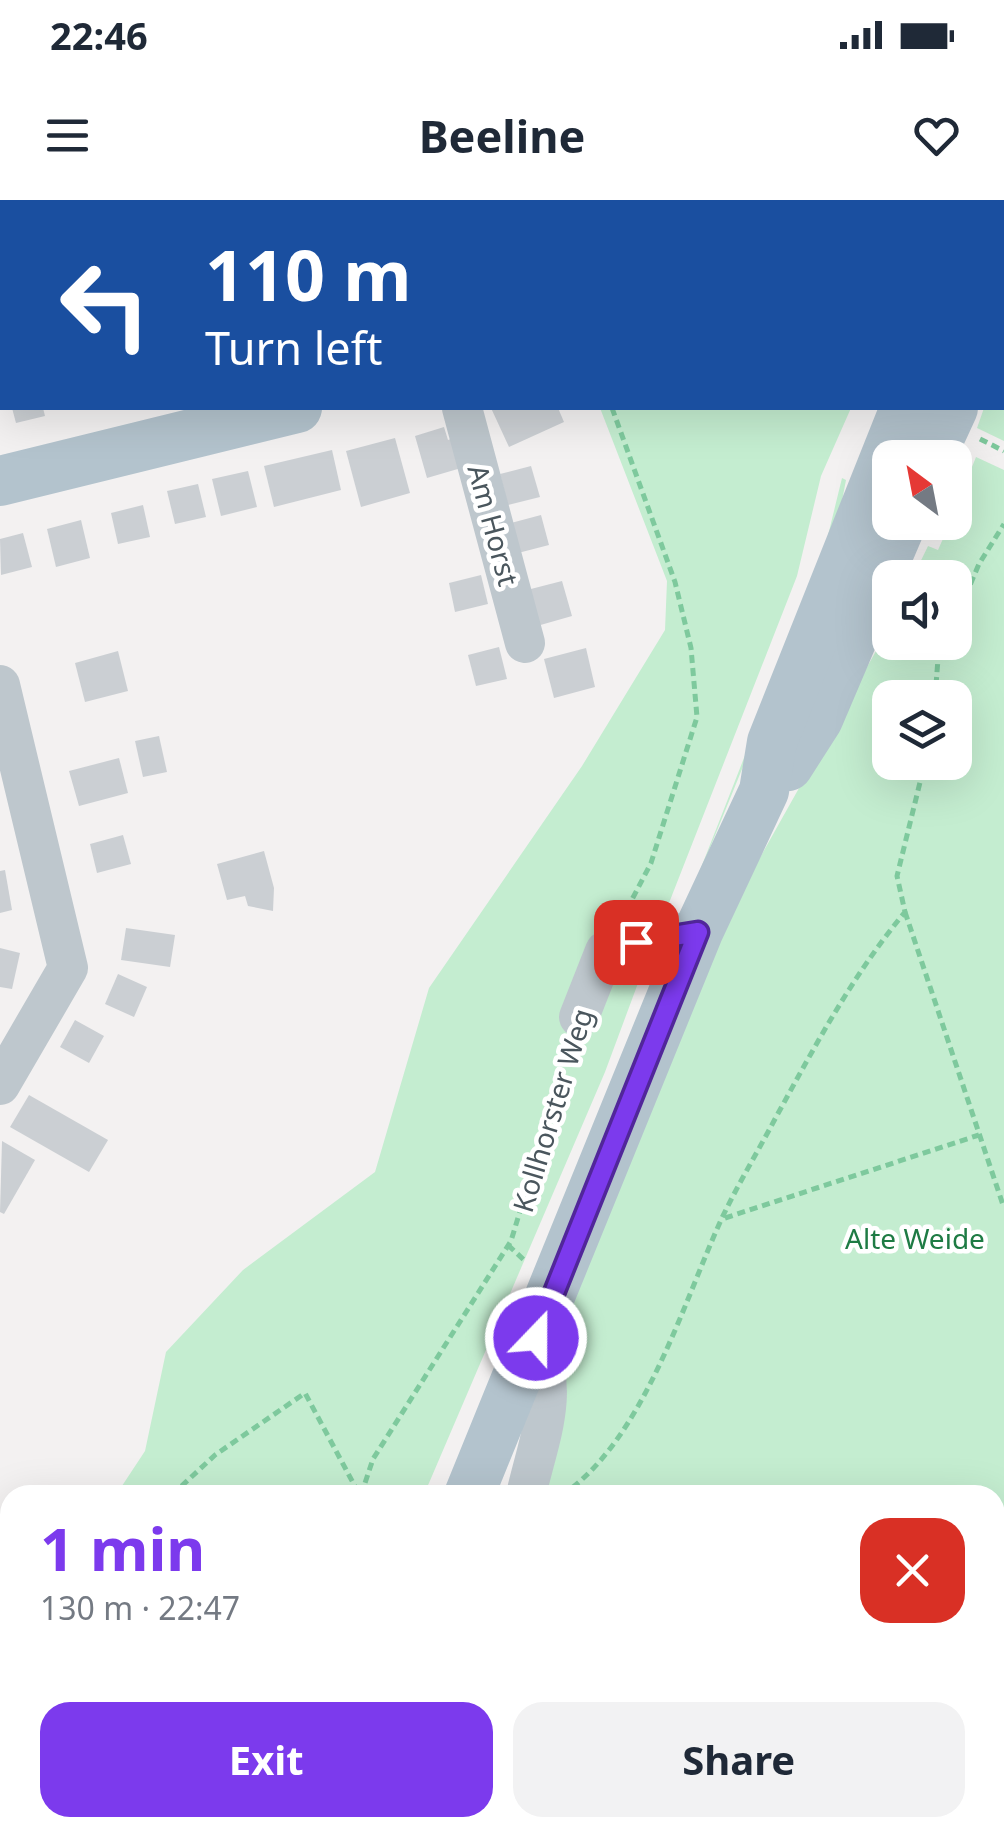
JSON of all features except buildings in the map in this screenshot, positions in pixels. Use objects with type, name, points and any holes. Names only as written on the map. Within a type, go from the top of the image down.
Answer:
[{"type":"main road","points":[[0,481],[289,410]]},
{"type":"main road","points":[[473,1485],[698,932],[764,791],[772,742],[905,410]]},
{"type":"main road","points":[[939,440],[953,410]]},
{"type":"main road","points":[[764,791],[796,759],[818,719],[894,540]]},
{"type":"street","name":"Am Horst","points":[[463,410],[525,643]]},
{"type":"street","points":[[0,685],[68,968],[0,1085]]},
{"type":"street","points":[[606,951],[668,934],[698,932]]},
{"type":"street","name":"Kollhorster Weg","points":[[579,1018],[606,951]]},
{"type":"street","points":[[528,1485],[550,1394],[550,1371],[536,1338]]},
{"type":"path","points":[[606,951],[651,863],[697,717],[691,648],[675,582],[613,410]]},
{"type":"path","points":[[972,580],[1004,524]]},
{"type":"path","points":[[921,780],[897,876],[905,912],[1004,1208]]},
{"type":"path","points":[[573,1485],[601,1460],[664,1357],[722,1218],[860,967],[905,912]]},
{"type":"path","name":"Kollhorster Weg","points":[[362,1485],[373,1459],[508,1245],[579,1018]]},
{"type":"path","points":[[722,1218],[980,1135]]},
{"type":"path","points":[[508,1245],[534,1269]]},
{"type":"path","points":[[183,1485],[215,1455],[305,1393],[355,1485]]},
{"type":"green space","points":[[601,410],[850,410],[821,476],[797,576],[669,903],[648,908],[635,939],[647,959],[605,1072],[428,1485],[123,1485],[145,1451],[166,1352],[243,1270],[375,1172],[429,988],[582,766],[665,630],[667,581]]},
{"type":"green space","points":[[983,410],[1004,410],[1004,441],[977,428]]},
{"type":"green space","name":"Alte Weide","points":[[976,457],[1004,470],[1004,1485],[536,1485],[561,1317],[716,936],[872,658],[972,660],[972,560],[921,560],[928,546],[938,550],[942,540],[972,540],[972,467]]},
{"type":"green space","points":[[842,478],[846,480],[834,543],[679,924],[823,556]]},
{"type":"route","points":[[536,1338],[698,932],[636,942]]}]
